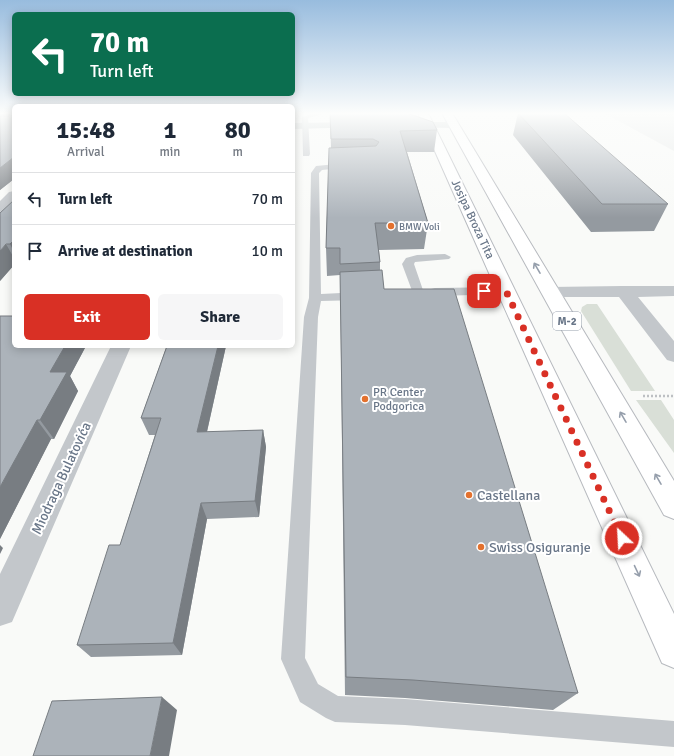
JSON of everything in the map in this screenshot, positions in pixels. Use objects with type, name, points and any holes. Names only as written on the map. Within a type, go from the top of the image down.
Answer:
[{"type":"main road","name":"Josipa Broza Tita","points":[[440,148],[674,651]]},
{"type":"main road","name":"M-2","points":[[467,148],[674,506]]},
{"type":"street","points":[[0,208],[12,197]]},
{"type":"street","points":[[624,291],[674,355]]},
{"type":"street","points":[[550,292],[674,291]]},
{"type":"street","name":"Miodraga Bulatovića","points":[[0,610],[120,348]]},
{"type":"lane","points":[[306,148],[306,154]]},
{"type":"lane","points":[[365,165],[331,166],[319,168],[315,173],[315,298],[311,317],[294,659],[309,693],[335,709],[406,712],[674,734]]},
{"type":"lane","points":[[418,293],[408,264],[410,260],[417,258],[445,257]]},
{"type":"lane","points":[[402,294],[506,291]]},
{"type":"lane","points":[[315,298],[370,295]]},
{"type":"path","points":[[636,396],[674,396]]},
{"type":"shaded area","points":[[587,304],[597,304],[655,391],[631,391],[581,311],[582,307]]},
{"type":"shaded area","points":[[636,400],[661,400],[674,420],[674,453]]},
{"type":"building","points":[[0,148],[12,148],[12,159],[0,168]]},
{"type":"building","points":[[329,148],[405,148],[428,223],[375,223],[380,262],[340,264],[340,248],[326,248]]},
{"type":"building","points":[[551,148],[604,148],[668,204],[602,204]]},
{"type":"building","points":[[12,202],[12,242],[10,244],[6,244],[0,251],[0,213]]},
{"type":"building","points":[[382,270],[384,289],[454,289],[578,693],[413,680],[346,677],[340,272]]},
{"type":"building","points":[[0,316],[12,316],[12,348],[64,348],[50,372],[67,372],[40,420],[37,420],[0,487]]},
{"type":"building","points":[[166,348],[218,348],[197,432],[263,430],[255,501],[201,503],[173,643],[77,645],[109,545],[120,545],[161,418],[141,418]]},
{"type":"building","points":[[162,697],[150,756],[33,756],[52,701]]},
{"type":"place","name":"BMW Voli","points":[[391,226]]},
{"type":"place","name":"PR Center Podgorica","points":[[365,399]]},
{"type":"place","name":"Castellana","points":[[469,495]]},
{"type":"place","name":"Swiss Osiguranje","points":[[481,547]]},
{"type":"route","points":[[484,291],[506,291],[622,538]]}]
